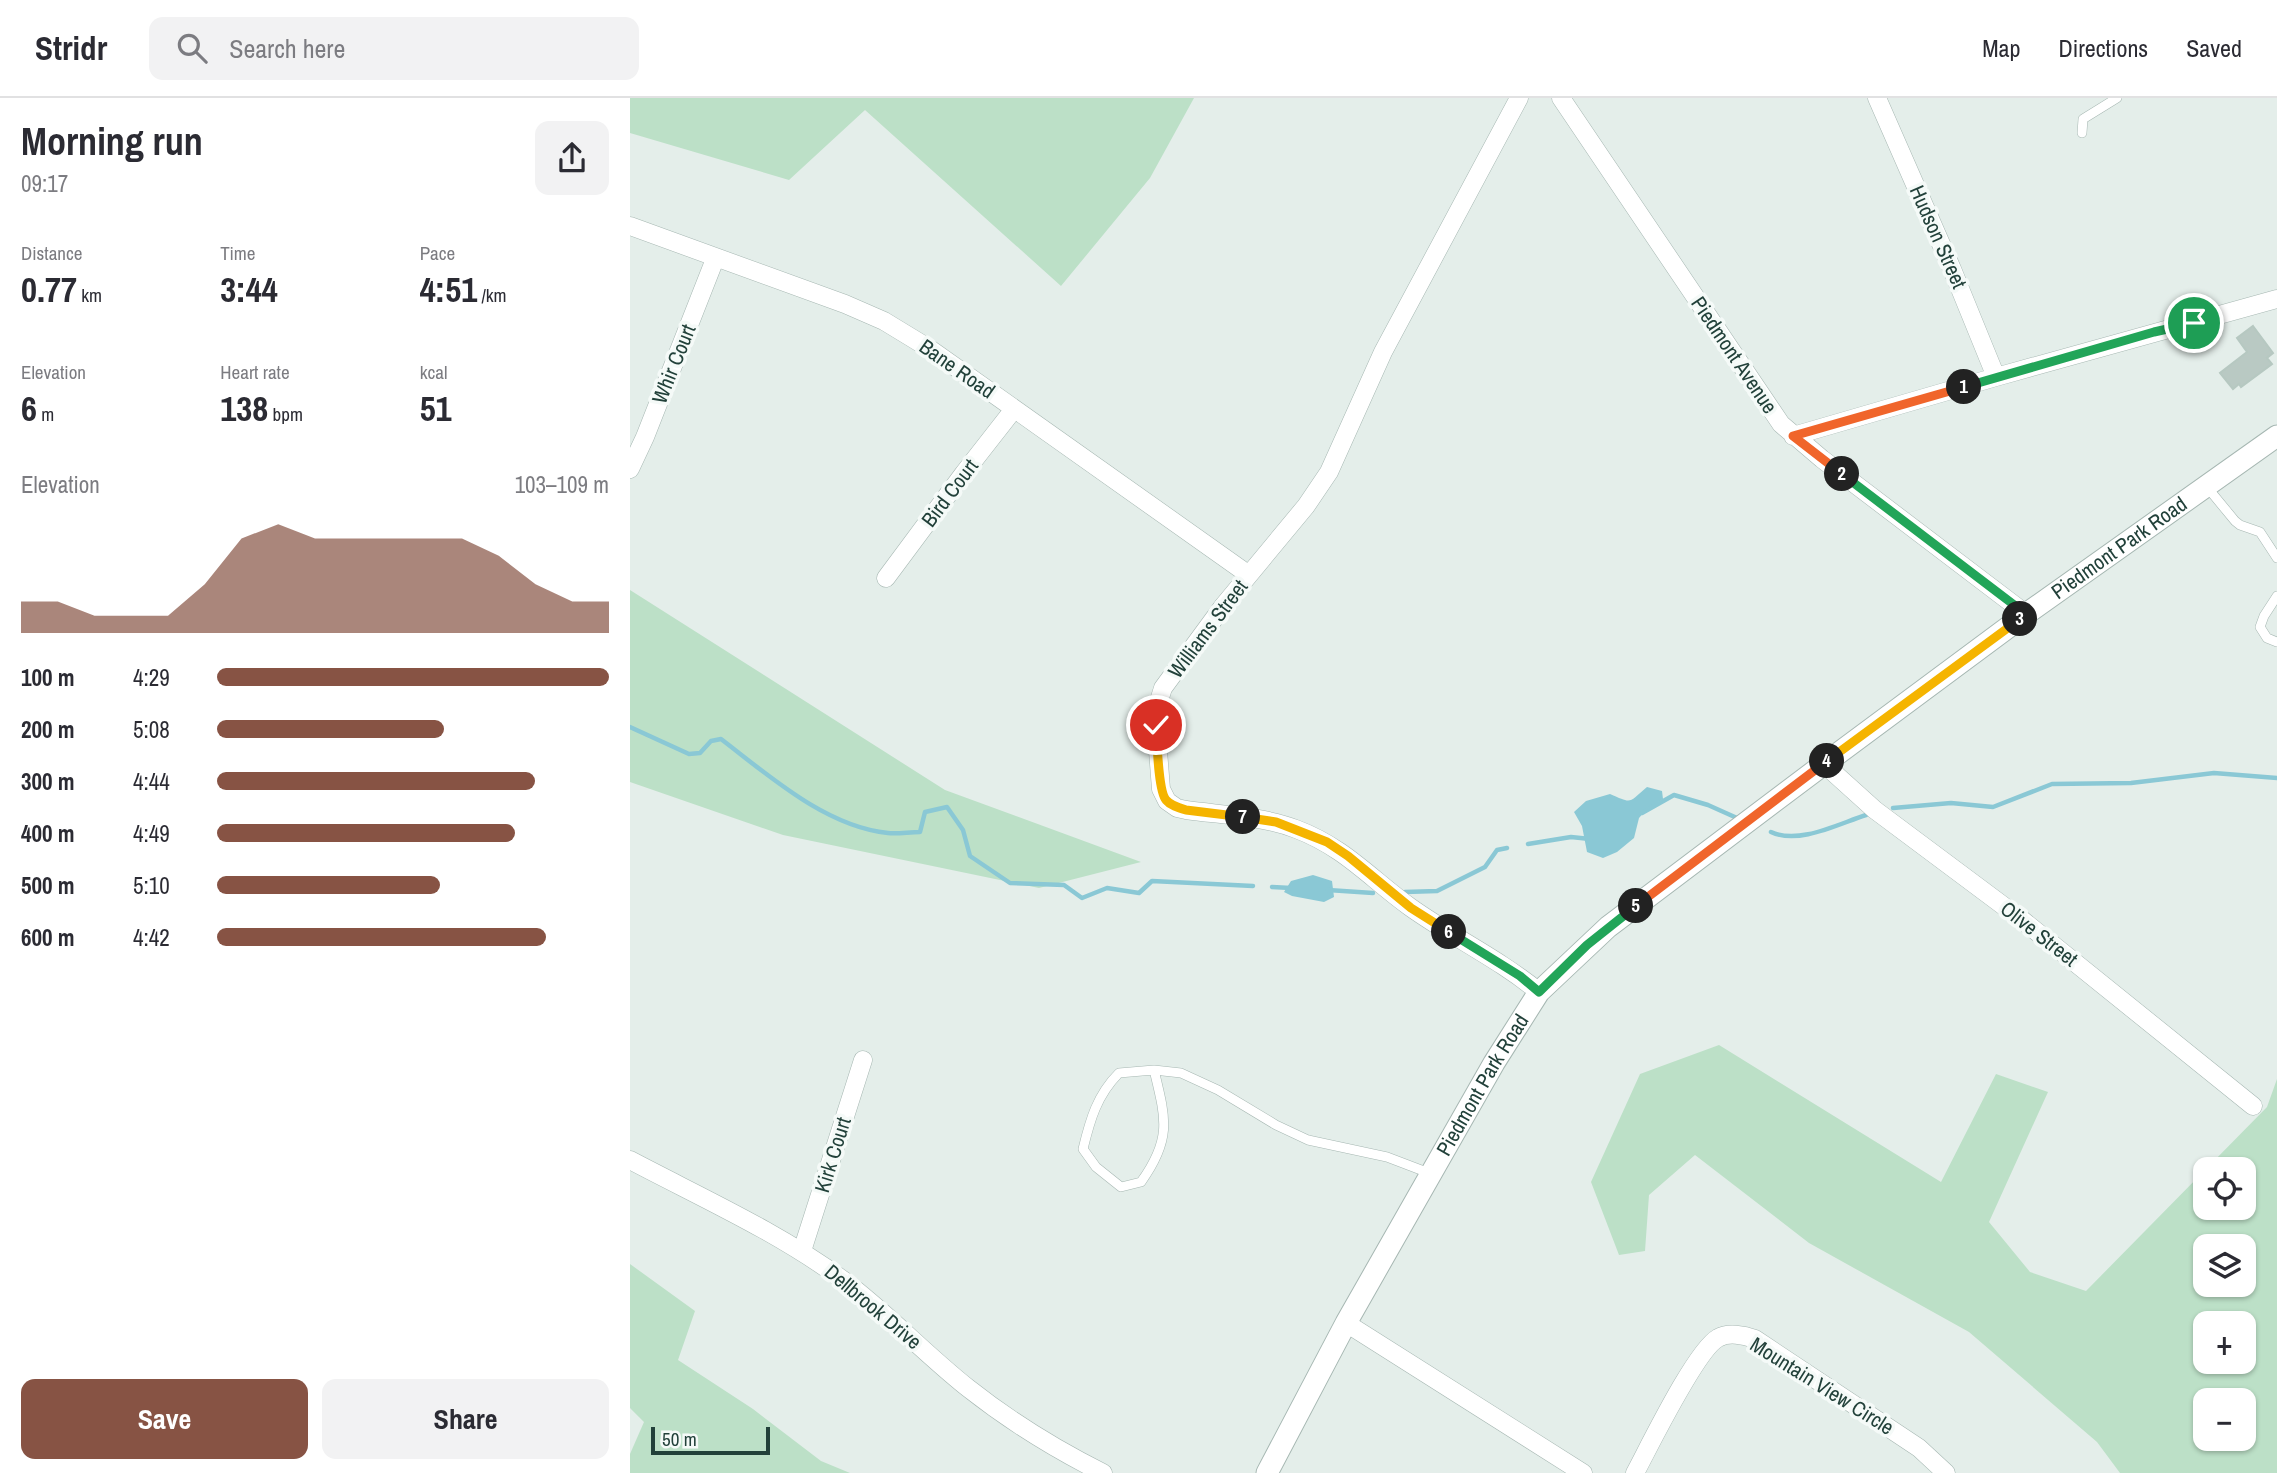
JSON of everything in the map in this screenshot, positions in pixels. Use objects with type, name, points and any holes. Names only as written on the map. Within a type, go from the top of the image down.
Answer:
[{"type":"street","name":"Williams Street","points":[[1519,98],[1383,352],[1328,472],[1306,506],[1224,605],[1163,688],[1157,707],[1156,725],[1163,796],[1177,808],[1276,822],[1327,842],[1411,908],[1520,976],[1539,992]]},
{"type":"street","name":"Piedmont Avenue","points":[[1561,98],[1767,405],[1793,436],[2026,614]]},
{"type":"street","name":"Hudson Street","points":[[1877,98],[1996,377]]},
{"type":"street","name":"Bane Road","points":[[630,226],[845,304],[884,321],[930,349],[1249,575]]},
{"type":"street","name":"Whir Court","points":[[630,469],[715,258]]},
{"type":"street","points":[[1793,436],[2277,299]]},
{"type":"street","name":"Bird Court","points":[[886,578],[1014,409]]},
{"type":"street","name":"Piedmont Park Road","points":[[1267,1473],[1346,1323],[1494,1063],[1539,992],[1608,927],[1824,764],[2026,614],[2277,436]]},
{"type":"street","name":"Olive Street","points":[[1824,764],[1875,810],[2021,919],[2253,1106]]},
{"type":"street","name":"Kirk Court","points":[[802,1251],[863,1060]]},
{"type":"street","name":"Dellbrook Drive","points":[[630,1160],[802,1251],[846,1282],[968,1388],[1024,1430],[1103,1473]]},
{"type":"street","points":[[1346,1323],[1583,1473]]},
{"type":"street","name":"Mountain View Circle","points":[[1635,1473],[1693,1367],[1716,1339],[1730,1335],[1755,1339],[1919,1448],[1946,1473]]},
{"type":"lane","points":[[2082,133],[2083,119],[2117,98]]},
{"type":"lane","points":[[2207,487],[2235,521],[2260,532],[2277,558]]},
{"type":"lane","points":[[2277,596],[2260,627],[2267,638],[2277,642]]},
{"type":"lane","points":[[1154,1070],[1164,1110],[1165,1135],[1153,1166],[1141,1182],[1121,1186],[1096,1167],[1083,1149],[1092,1113],[1105,1087],[1119,1073],[1154,1070],[1181,1073],[1218,1090],[1276,1125],[1308,1140],[1387,1157],[1431,1174]]},
{"type":"green space","points":[[630,98],[1194,98],[1150,178],[1061,286],[865,110],[789,180],[630,133]]},
{"type":"green space","points":[[630,590],[945,790],[1141,862],[1039,888],[783,835],[630,782]]},
{"type":"green space","points":[[1719,1045],[1941,1182],[1996,1074],[2048,1092],[1989,1222],[2030,1272],[2086,1291],[2193,1182],[2193,1220],[2256,1220],[2256,1157],[2218,1157],[2267,1107],[2277,1079],[2277,1473],[2120,1473],[2097,1442],[1969,1332],[1809,1243],[1695,1155],[1649,1195],[1645,1251],[1619,1255],[1591,1182],[1640,1074]]},
{"type":"green space","points":[[630,1264],[695,1311],[678,1360],[753,1409],[821,1461],[850,1473],[630,1473],[630,1454],[644,1422],[630,1408]]},
{"type":"water","points":[[1647,787],[1662,791],[1663,799],[1639,818],[1634,838],[1617,852],[1603,858],[1587,852],[1582,826],[1574,812],[1586,801],[1610,794],[1630,800]]},
{"type":"water","points":[[1313,875],[1332,881],[1334,897],[1324,902],[1284,892],[1291,881]]},
{"type":"building","points":[[2253,326],[2273,353],[2267,358],[2272,364],[2241,387],[2239,384],[2233,389],[2220,373],[2247,352],[2237,338]]},
{"type":"waterway","points":[[630,727],[689,754],[700,753],[711,741],[721,739],[799,797],[842,821],[865,829],[892,833],[920,832],[925,812],[947,807],[963,830],[970,856],[1010,883],[1064,885],[1082,898],[1107,888],[1139,893],[1152,881],[1253,886]]},
{"type":"waterway","points":[[1893,808],[1951,803],[1993,807],[2052,784],[2131,783],[2214,773],[2277,778]]},
{"type":"waterway","points":[[1642,813],[1674,795],[1708,805],[1737,818]]},
{"type":"waterway","points":[[1771,832],[1806,835],[1866,815]]},
{"type":"waterway","points":[[1528,844],[1571,837],[1590,839]]},
{"type":"waterway","points":[[1405,892],[1437,891],[1485,867],[1497,850],[1507,848]]},
{"type":"waterway","points":[[1272,887],[1291,888]]},
{"type":"waterway","points":[[1328,890],[1373,893]]},
{"type":"route","points":[[1156,725],[1161,789],[1167,801],[1177,808],[1276,822],[1327,842],[1411,908],[1520,976],[1539,992],[1608,927],[1929,684],[2026,614],[1793,436],[2154,332],[2194,323]]}]
